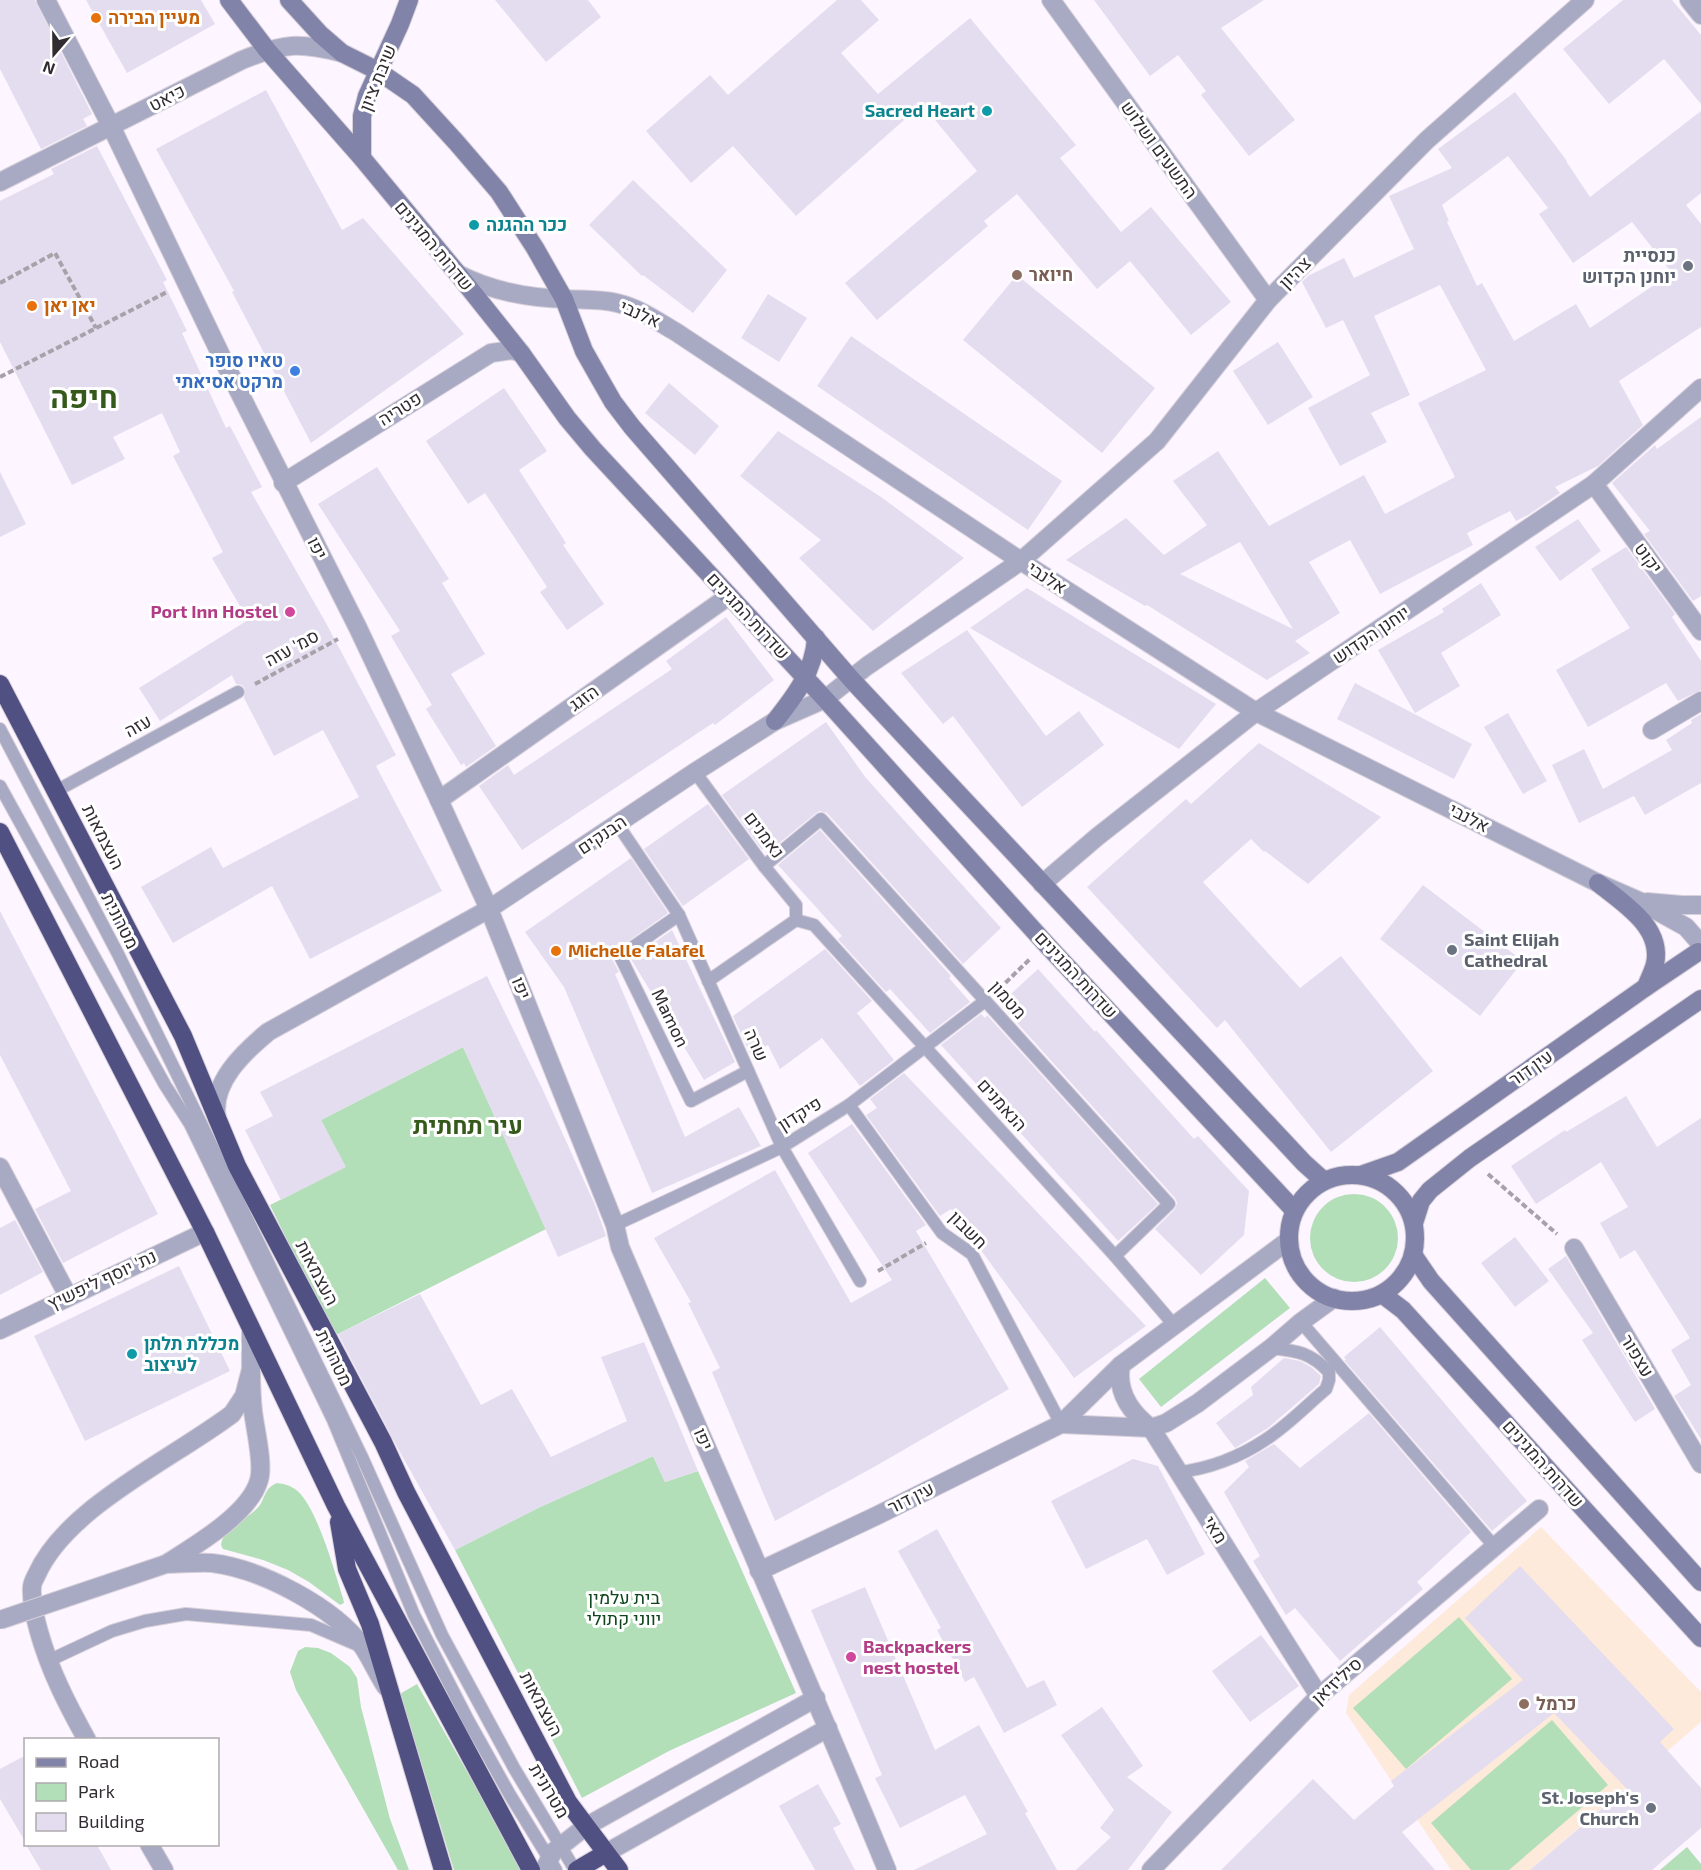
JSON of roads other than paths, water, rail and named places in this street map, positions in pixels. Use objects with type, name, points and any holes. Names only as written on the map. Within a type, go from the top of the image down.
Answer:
[{"type":"highway","name":"העצמאות","points":[[0,684],[183,1036],[237,1166],[383,1442],[406,1492],[568,1802],[619,1870]]},
{"type":"highway","points":[[0,832],[205,1232],[336,1506],[531,1870]]},
{"type":"highway","points":[[336,1506],[347,1569],[370,1624],[443,1870]]},
{"type":"highway","points":[[576,1870],[606,1853]]},
{"type":"street","name":"יפו","points":[[46,0],[111,126],[283,483],[358,628],[489,909],[615,1225],[620,1247],[816,1698],[887,1870]]},
{"type":"street","name":"שדרות המגינים","points":[[229,0],[267,50],[362,158],[458,274],[521,353],[586,442],[825,699],[1046,944],[1294,1210]]},
{"type":"street","name":"שדרות המגינים","points":[[289,0],[320,34],[342,53],[378,71],[413,95],[456,142],[499,192],[534,248],[564,299],[584,351],[613,402],[632,427],[851,679],[1304,1163],[1324,1181]]},
{"type":"street","name":"שיבת ציון","points":[[362,158],[362,116],[367,96],[409,0]]},
{"type":"street","name":"התשעים ושלוש","points":[[1051,0],[1268,300]]},
{"type":"street","name":"צהיון","points":[[1021,561],[1156,441],[1268,300],[1428,140],[1585,0]]},
{"type":"street","points":[[1689,0],[1701,15]]},
{"type":"street","name":"כיאט","points":[[0,182],[242,60],[267,50],[290,45],[311,45],[342,53]]},
{"type":"street","name":"אלנבי","points":[[458,274],[476,283],[504,292],[564,299],[593,299],[617,303],[642,312],[676,332],[1021,561],[1256,712],[1598,883],[1639,901],[1686,927],[1700,948]]},
{"type":"street","name":"פטריה","points":[[283,483],[491,352],[512,350],[521,353]]},
{"type":"street","name":"יוחנן הקדוש","points":[[1042,884],[1097,837],[1256,712],[1594,484],[1701,388]]},
{"type":"street","name":"יקוט","points":[[1594,484],[1701,631]]},
{"type":"street","name":"הבנקים","points":[[219,1126],[216,1112],[217,1099],[224,1083],[233,1066],[268,1032],[489,909],[775,721],[825,699],[867,666],[1021,561]]},
{"type":"street","name":"הזגג","points":[[439,800],[729,596]]},
{"type":"street","points":[[775,721],[805,678],[813,656],[816,638]]},
{"type":"street","points":[[1652,730],[1701,701]]},
{"type":"street","points":[[1598,883],[1639,917],[1650,932],[1656,948],[1654,965],[1646,987]]},
{"type":"street","name":"אלנבי","points":[[1639,901],[1701,905]]},
{"type":"street","name":"עין דור","points":[[1361,1175],[1398,1162],[1700,948]]},
{"type":"street","points":[[1414,1223],[1421,1201],[1430,1190],[1470,1158],[1701,999]]},
{"type":"street","points":[[0,1167],[68,1296]]},
{"type":"street","points":[[1361,1175],[1379,1180],[1395,1191],[1407,1205],[1414,1223],[1416,1239],[1414,1256],[1407,1271],[1396,1284],[1382,1294],[1367,1300],[1350,1301],[1334,1298],[1316,1290],[1302,1276],[1293,1259],[1289,1240],[1294,1210],[1308,1192],[1324,1181],[1342,1176],[1361,1175]]},
{"type":"street","name":"נת' יוסף ליפשיץ","points":[[0,1330],[205,1232]]},
{"type":"street","name":"עין דור","points":[[759,1570],[876,1516],[1061,1424],[1121,1365],[1289,1240]]},
{"type":"street","name":"עצפור","points":[[1574,1248],[1701,1464]]},
{"type":"street","points":[[1414,1256],[1431,1281],[1701,1582]]},
{"type":"street","name":"שדרות המגינים","points":[[1382,1294],[1403,1310],[1701,1638]]},
{"type":"street","name":"עין דור","points":[[1061,1424],[1151,1428],[1166,1423],[1184,1413],[1334,1298]]},
{"type":"street","points":[[0,1620],[165,1564],[201,1541],[240,1510],[253,1494],[260,1478],[251,1369],[251,1329]]},
{"type":"street","name":"מאי","points":[[1121,1365],[1119,1377],[1123,1395],[1138,1418],[1151,1428],[1319,1696]]},
{"type":"street","points":[[86,1738],[59,1688],[35,1617],[32,1585],[42,1562],[59,1540],[94,1508],[232,1414],[244,1396],[251,1369]]},
{"type":"street","name":"סיליזיאן","points":[[1151,1870],[1319,1696],[1539,1509]]},
{"type":"street","points":[[165,1564],[211,1563],[260,1575],[286,1588],[314,1604],[335,1620],[363,1647],[389,1691]]},
{"type":"street","points":[[553,1861],[585,1827],[816,1698]]},
{"type":"street","points":[[606,1853],[828,1728]]},
{"type":"street","points":[[150,1846],[164,1870]]},
{"type":"lane","name":"עזה","points":[[56,791],[238,692]]},
{"type":"lane","name":"מטרונית","points":[[0,729],[118,954],[193,1107],[362,1457],[442,1635],[514,1768],[553,1861]]},
{"type":"lane","name":"נאמנים","points":[[695,772],[764,866],[796,905],[796,920]]},
{"type":"lane","name":"מטרונית","points":[[0,786],[155,1066],[190,1124],[333,1420],[414,1615],[468,1720],[553,1861],[576,1870]]},
{"type":"lane","name":"מטמון","points":[[764,866],[821,819],[1169,1204],[1115,1256]]},
{"type":"lane","name":"שרה","points":[[618,825],[678,915],[782,1147],[860,1281]]},
{"type":"lane","name":"Mamon","points":[[678,915],[620,956],[691,1101],[748,1071]]},
{"type":"lane","points":[[708,981],[796,920]]},
{"type":"lane","name":"הנאמנים","points":[[796,920],[814,926],[1115,1256],[1174,1325]]},
{"type":"lane","name":"פיקדון","points":[[615,1225],[782,1147],[849,1105],[985,1001]]},
{"type":"lane","name":"חשבון","points":[[849,1105],[942,1233],[972,1254],[1061,1424]]},
{"type":"lane","points":[[1301,1322],[1494,1546]]},
{"type":"lane","points":[[1179,1472],[1200,1470],[1265,1441],[1326,1389],[1329,1372],[1319,1361],[1300,1351],[1271,1348]]},
{"type":"lane","points":[[48,1661],[112,1630],[145,1621],[186,1614],[311,1625],[363,1647]]},
{"type":"place","name":"מעיין הבירה","points":[[96,18]]},
{"type":"place","name":"Sacred Heart","points":[[987,111]]},
{"type":"place","name":"ככר ההגנה","points":[[474,225]]},
{"type":"place","name":"כנסיית יוחנן הקדוש","points":[[1688,266]]},
{"type":"place","name":"חיואר","points":[[1017,275]]},
{"type":"place","name":"יאן יאן","points":[[32,306]]},
{"type":"place","name":"טאיו סופר מרקט אסיאתי","points":[[295,371]]},
{"type":"place","name":"Port Inn Hostel","points":[[290,612]]},
{"type":"place","name":"Saint Elijah Cathedral","points":[[1452,950]]},
{"type":"place","name":"Michelle Falafel","points":[[556,951]]},
{"type":"place","name":"מכללת תלתן לעיצוב","points":[[132,1354]]},
{"type":"place","name":"Backpackers nest hostel","points":[[851,1657]]},
{"type":"place","name":"כרמל","points":[[1524,1704]]},
{"type":"place","name":"St. Joseph's Church","points":[[1651,1808]]},
{"type":"district","name":"חיפה","points":[[84,398]]},
{"type":"district","name":"עיר תחתית","points":[[468,1126]]},
{"type":"park label","name":"בית עלמין יווני קתולי","points":[[624,1608]]}]
